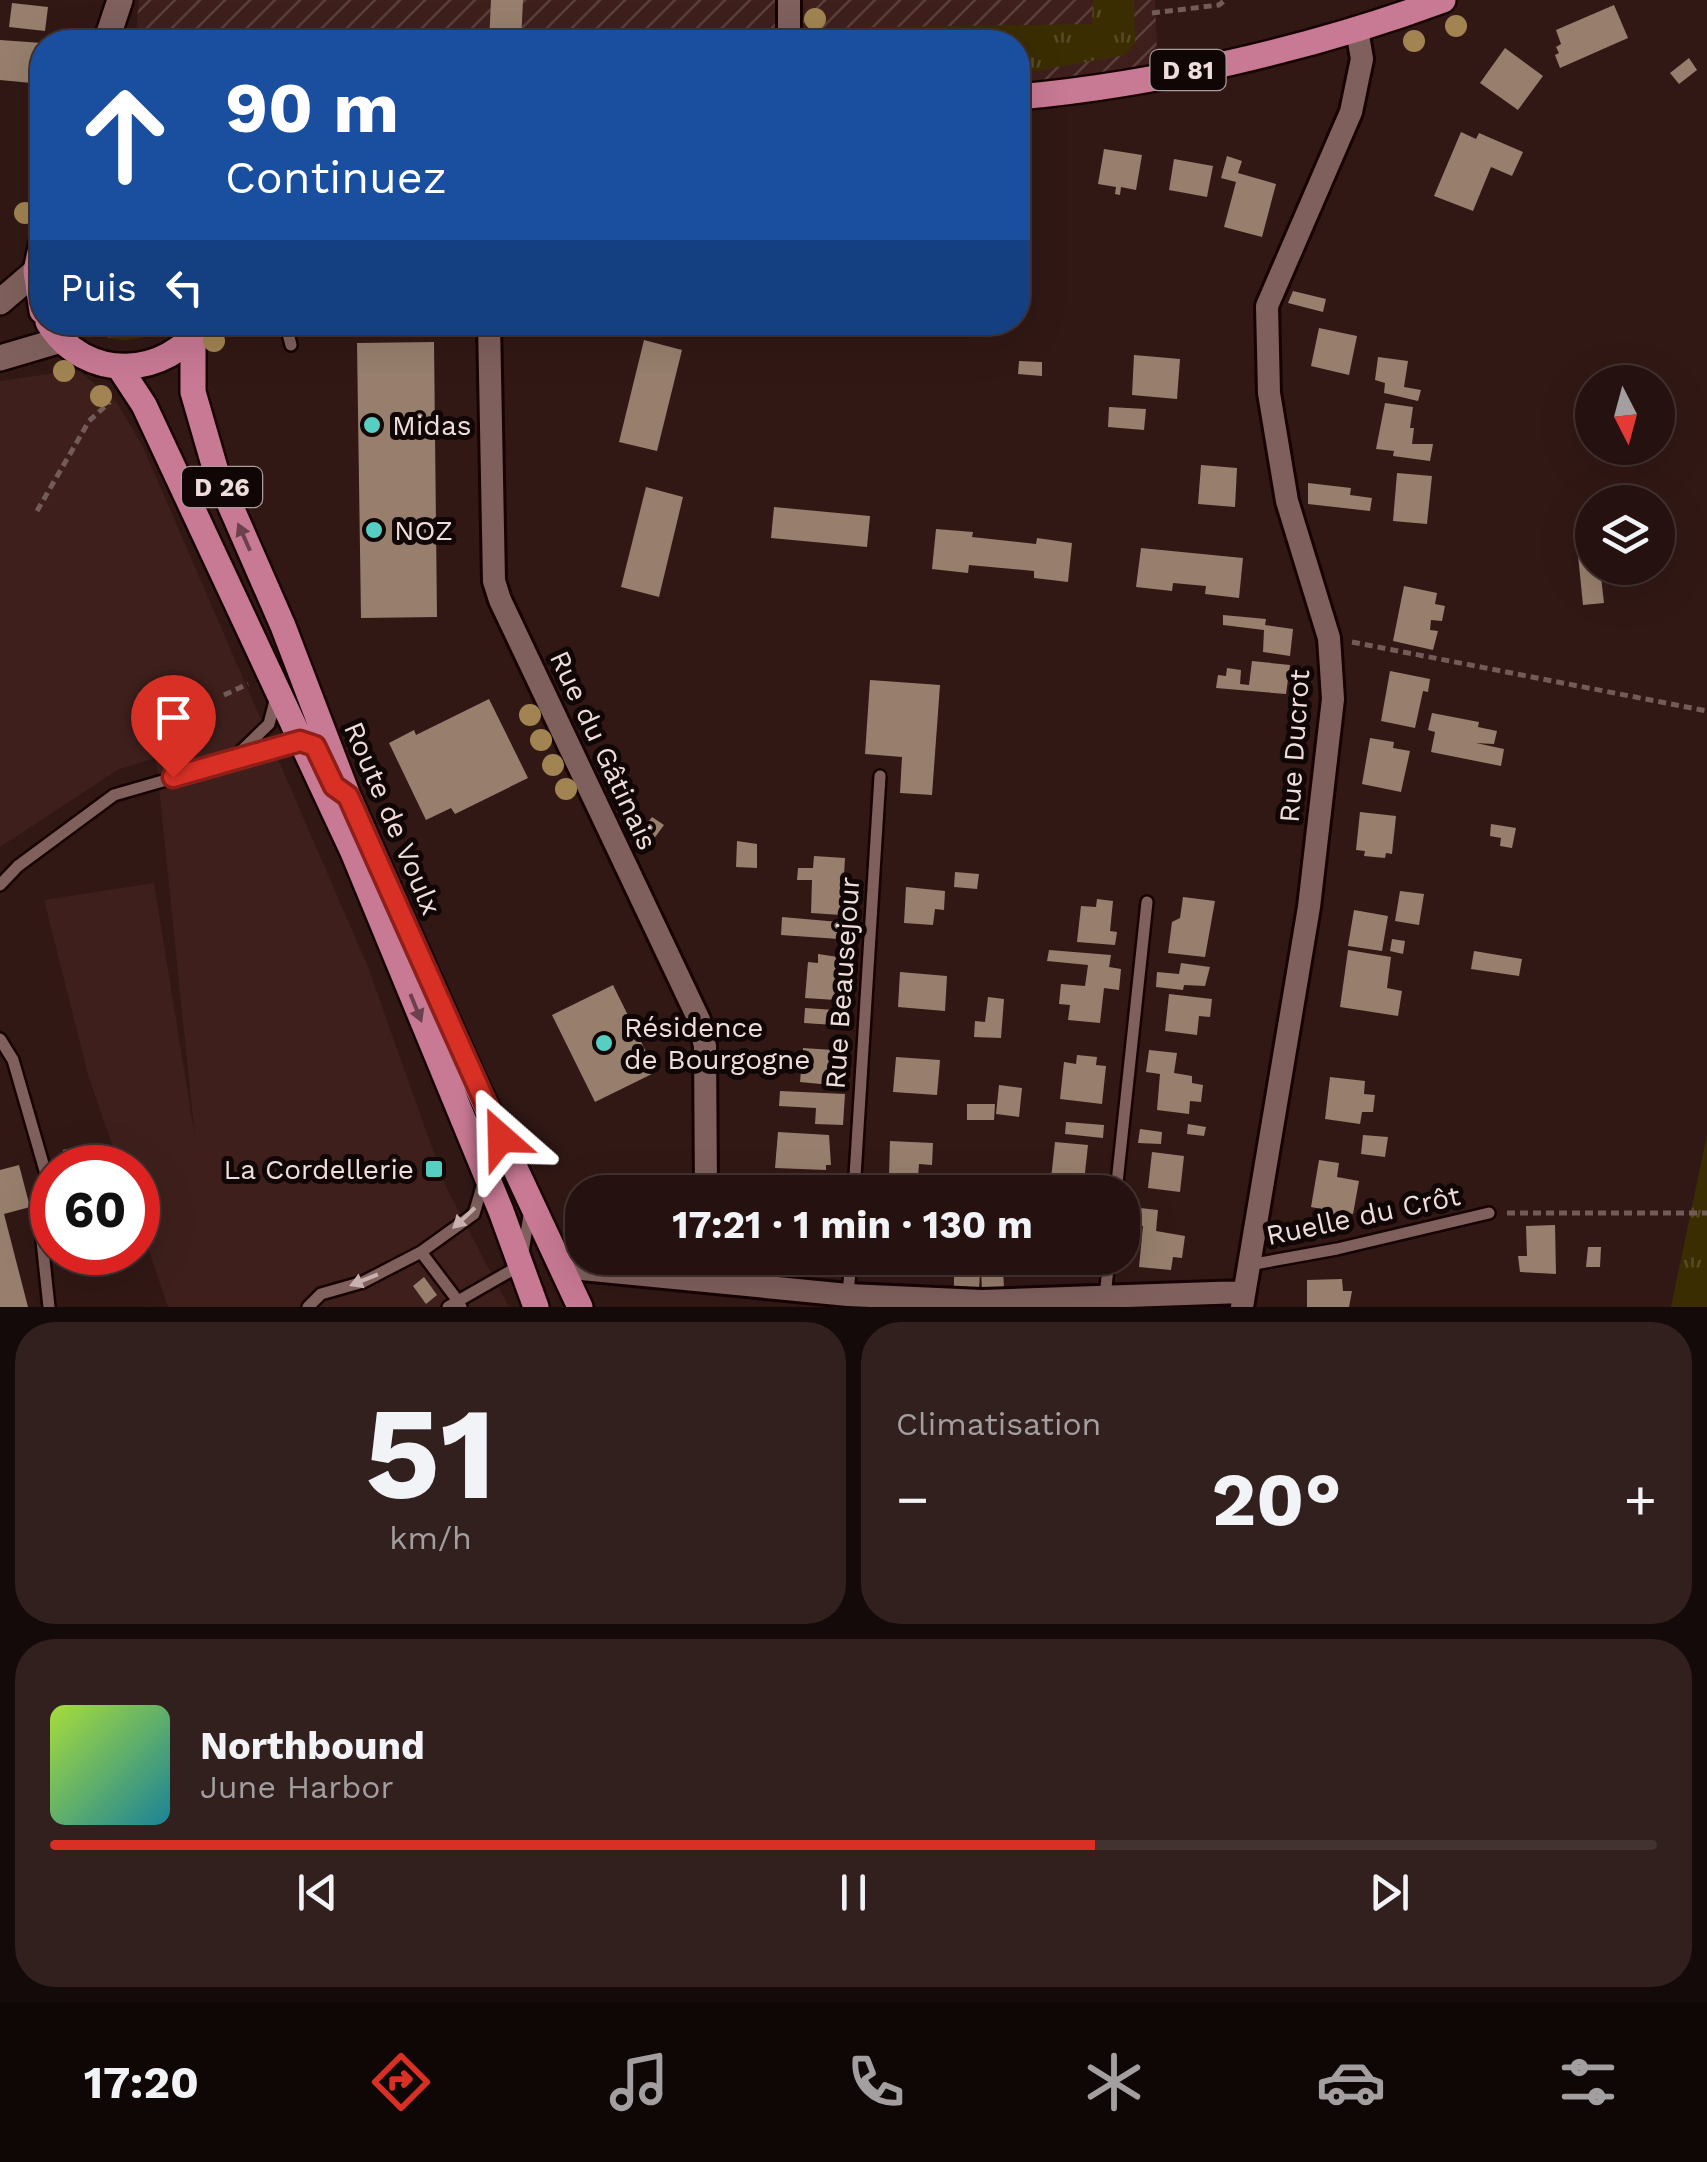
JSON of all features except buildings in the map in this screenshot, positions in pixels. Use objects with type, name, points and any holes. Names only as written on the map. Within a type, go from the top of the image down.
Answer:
[{"type":"main road","points":[[110,30],[120,0]]},
{"type":"main road","points":[[119,30],[120,0]]},
{"type":"main road","name":"D 81","points":[[1030,96],[1156,76],[1357,30],[1392,10],[1443,0]]},
{"type":"main road","points":[[0,302],[30,276]]},
{"type":"main road","points":[[0,358],[47,335]]},
{"type":"main road","points":[[60,335],[88,359],[119,367],[152,364],[180,350],[195,335]]},
{"type":"main road","name":"Route de Voulx","points":[[199,335],[193,392],[216,475],[282,626],[348,796],[580,1307]]},
{"type":"main road","name":"Route de Voulx","points":[[119,367],[144,405],[267,687],[300,741],[353,852],[536,1307]]},
{"type":"street","points":[[789,0],[790,30]]},
{"type":"street","name":"Rue Ducrot","points":[[1242,1300],[1310,907],[1333,699],[1330,638],[1286,502],[1268,394],[1267,306],[1351,112],[1362,59],[1357,30]]},
{"type":"street","name":"Rue du Gâtinais","points":[[489,335],[494,581],[698,1020],[705,1046],[706,1175]]},
{"type":"street","points":[[739,1275],[848,1294],[982,1300],[1105,1296],[1242,1300]]},
{"type":"lane","points":[[288,335],[292,346]]},
{"type":"lane","points":[[282,626],[300,741]]},
{"type":"lane","points":[[232,759],[269,724],[267,687]]},
{"type":"lane","points":[[0,885],[18,866],[114,795],[300,741],[315,746],[334,786],[348,796]]},
{"type":"lane","name":"Rue Beausejour","points":[[855,1175],[880,776]]},
{"type":"lane","points":[[1118,1175],[1147,902]]},
{"type":"lane","points":[[0,1038],[13,1060],[48,1180],[42,1241],[49,1307]]},
{"type":"lane","points":[[308,1307],[321,1294],[363,1282],[421,1252],[474,1214],[484,1170]]},
{"type":"lane","points":[[421,1252],[456,1305],[521,1265],[531,1202]]},
{"type":"lane","name":"Ruelle du Crôt","points":[[1247,1266],[1489,1214]]},
{"type":"lane","points":[[848,1294],[849,1275]]},
{"type":"lane","points":[[1105,1296],[1107,1275]]},
{"type":"path","points":[[1152,13],[1218,5],[1225,0]]},
{"type":"path","points":[[37,511],[90,421],[116,396]]},
{"type":"path","points":[[1330,638],[1707,711]]},
{"type":"path","points":[[224,694],[267,687]]},
{"type":"path","points":[[1489,1214],[1707,1213]]},
{"type":"shaded area","points":[[139,0],[1155,0],[1158,82],[1030,98],[1030,30],[136,30]]},
{"type":"shaded area","points":[[78,370],[117,403],[143,447],[368,967],[446,1187],[509,1307],[168,1307],[157,1275],[160,1145],[112,1145],[88,1075],[44,900],[154,883],[195,1138],[156,758],[119,769],[0,847],[0,381]]},
{"type":"green space","points":[[1093,0],[1134,0],[1135,43],[1125,55],[1030,72],[1030,30],[824,28],[1092,24]]},
{"type":"green space","points":[[100,335],[149,335],[124,340]]},
{"type":"green space","points":[[1707,1135],[1707,1307],[1671,1307]]},
{"type":"place","name":"Midas","points":[[372,425]]},
{"type":"place","name":"NOZ","points":[[374,530]]},
{"type":"place","name":"Résidence de Bourgogne","points":[[604,1043]]},
{"type":"place","name":"La Cordellerie","points":[[434,1169]]},
{"type":"route","points":[[173,777],[300,741],[315,746],[334,786],[348,796],[501,1138]]}]
